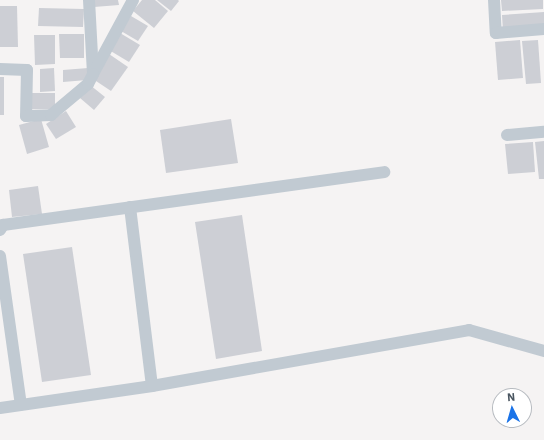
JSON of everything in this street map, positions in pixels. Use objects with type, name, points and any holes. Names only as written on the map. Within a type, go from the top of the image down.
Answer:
[{"type":"street","points":[[89,0],[93,74]]},
{"type":"street","points":[[0,69],[27,70],[26,116],[51,115],[88,84],[133,0]]},
{"type":"street","points":[[494,0],[496,32],[544,30]]},
{"type":"street","points":[[507,135],[544,132]]},
{"type":"street","points":[[0,230],[2,225],[384,172]]},
{"type":"street","points":[[130,207],[152,386]]},
{"type":"street","points":[[0,256],[21,405]]},
{"type":"street","points":[[0,408],[152,386],[469,330],[544,351]]},
{"type":"building","points":[[94,0],[118,0],[119,5],[94,7]]},
{"type":"building","points":[[142,0],[155,0],[168,11],[154,28],[133,11]]},
{"type":"building","points":[[157,0],[178,0],[179,1],[171,11]]},
{"type":"building","points":[[501,0],[543,0],[543,9],[502,11]]},
{"type":"building","points":[[0,6],[17,6],[18,47],[0,47]]},
{"type":"building","points":[[39,8],[84,9],[83,27],[38,26]]},
{"type":"building","points":[[544,12],[544,28],[503,31],[502,15]]},
{"type":"building","points":[[131,16],[148,26],[138,41],[121,31]]},
{"type":"building","points":[[120,33],[140,45],[129,62],[109,50]]},
{"type":"building","points":[[59,34],[84,34],[84,58],[60,58]]},
{"type":"building","points":[[34,35],[55,35],[55,64],[35,65]]},
{"type":"building","points":[[520,40],[523,78],[498,80],[495,42]]},
{"type":"building","points":[[538,40],[541,83],[526,84],[522,41]]},
{"type":"building","points":[[109,54],[128,67],[111,91],[93,79]]},
{"type":"building","points":[[54,68],[55,91],[40,92],[40,69]]},
{"type":"building","points":[[88,68],[87,80],[63,82],[63,70]]},
{"type":"building","points":[[0,77],[4,77],[4,115],[0,115]]},
{"type":"building","points":[[90,85],[105,97],[94,110],[80,98]]},
{"type":"building","points":[[31,93],[55,93],[55,109],[31,109]]},
{"type":"building","points":[[66,111],[76,127],[56,139],[46,124]]},
{"type":"building","points":[[41,119],[49,147],[27,154],[19,125]]},
{"type":"building","points":[[231,119],[238,163],[166,173],[160,130]]},
{"type":"building","points":[[544,141],[544,179],[539,179],[535,142]]},
{"type":"building","points":[[533,142],[535,172],[508,174],[505,144]]},
{"type":"building","points":[[38,186],[42,214],[12,217],[9,190]]},
{"type":"building","points":[[242,215],[262,351],[216,359],[195,222]]},
{"type":"building","points":[[72,247],[91,375],[42,382],[23,254]]}]
